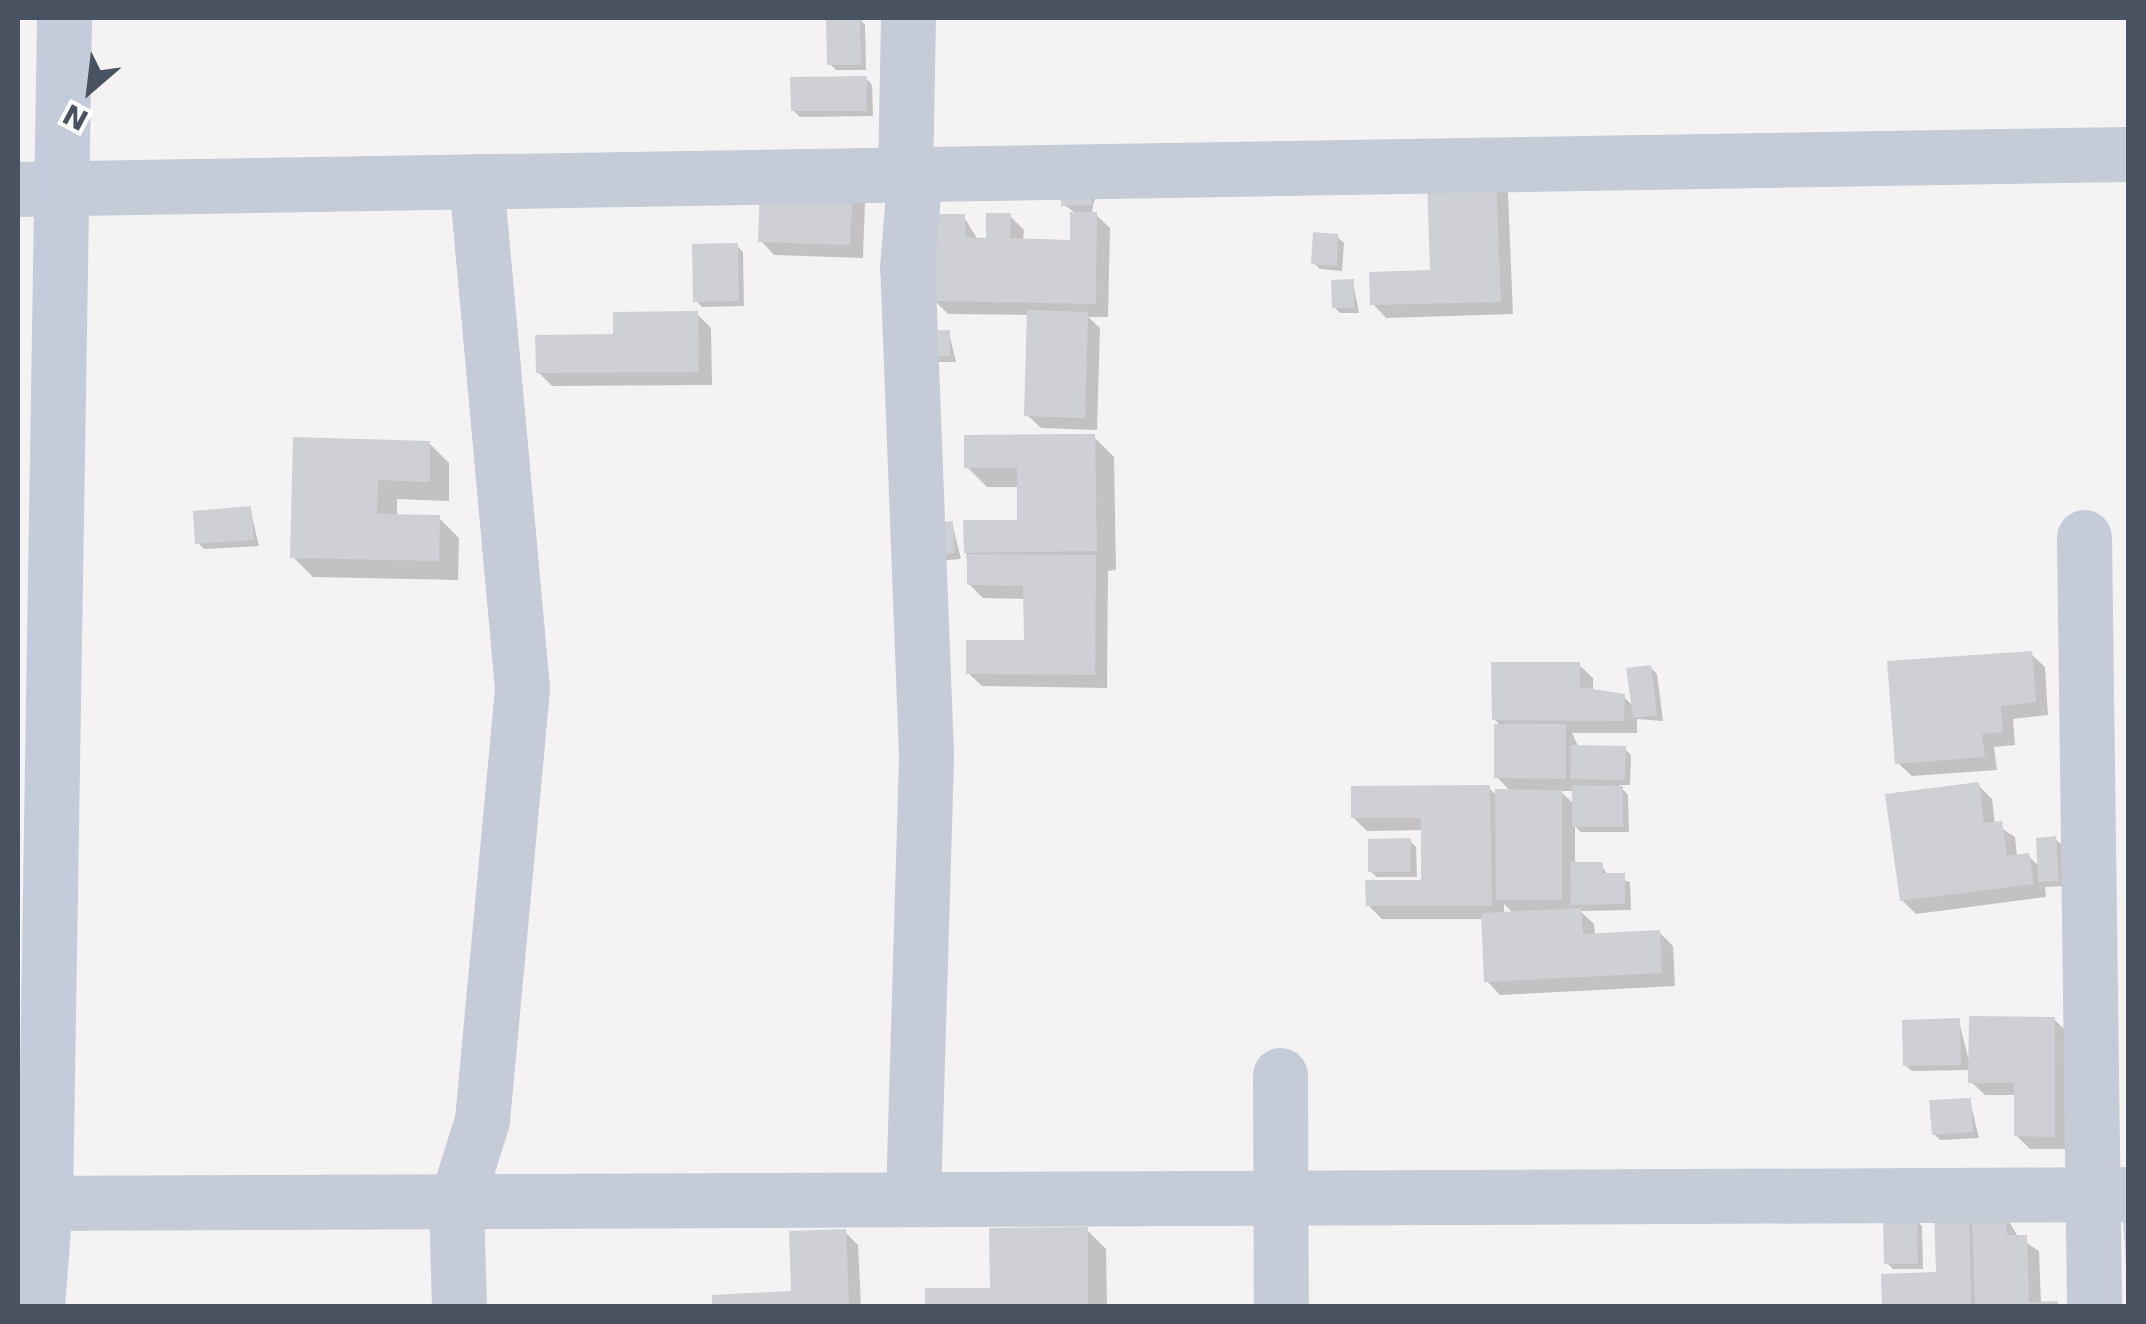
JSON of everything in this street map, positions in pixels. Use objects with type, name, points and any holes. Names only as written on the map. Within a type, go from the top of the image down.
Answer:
[{"type":"street","points":[[37,1306],[31,1202],[39,188],[64,18]]},
{"type":"street","points":[[908,18],[908,288],[926,754],[914,1196]]},
{"type":"street","points":[[39,188],[2128,154]]},
{"type":"street","points":[[458,1306],[456,1203],[482,1120],[522,688],[476,182]]},
{"type":"street","points":[[2084,537],[2111,1195],[2094,1306]]},
{"type":"street","points":[[1280,1075],[1281,1306]]},
{"type":"street","points":[[31,1202],[456,1203],[914,1196],[1281,1200],[2111,1195]]},
{"type":"building","points":[[826,18],[860,18],[861,65],[827,65]]},
{"type":"building","points":[[867,76],[867,111],[791,111],[790,77]]},
{"type":"building","points":[[1496,177],[1501,302],[1370,305],[1369,272],[1430,270],[1427,179]]},
{"type":"building","points":[[1060,180],[1091,180],[1092,205],[1061,206]]},
{"type":"building","points":[[760,183],[853,186],[850,245],[758,242]]},
{"type":"building","points":[[1070,212],[1097,212],[1096,304],[931,301],[933,214],[965,214],[965,237],[986,238],[986,213],[1011,213],[1010,238],[1070,240]]},
{"type":"building","points":[[1313,232],[1338,234],[1337,266],[1311,264]]},
{"type":"building","points":[[738,243],[739,301],[693,302],[692,244]]},
{"type":"building","points":[[1354,279],[1354,308],[1332,308],[1331,280]]},
{"type":"building","points":[[1027,310],[1088,312],[1085,418],[1024,416]]},
{"type":"building","points":[[698,311],[699,372],[536,373],[535,335],[613,334],[613,312]]},
{"type":"building","points":[[950,330],[950,356],[925,357],[924,331]]},
{"type":"building","points":[[1095,434],[1097,551],[964,553],[963,520],[1017,520],[1017,468],[964,468],[964,435]]},
{"type":"building","points":[[293,437],[430,441],[430,482],[378,480],[377,514],[440,515],[439,561],[290,558]]},
{"type":"building","points":[[251,506],[254,540],[195,544],[193,511]]},
{"type":"building","points":[[953,521],[955,553],[928,556],[926,523]]},
{"type":"building","points":[[967,554],[1096,555],[1095,675],[966,674],[966,640],[1024,640],[1023,586],[967,585]]},
{"type":"building","points":[[2032,651],[2036,702],[2001,706],[2003,732],[1982,734],[1985,757],[1895,764],[1887,661]]},
{"type":"building","points":[[1491,662],[1580,662],[1580,687],[1625,694],[1624,721],[1492,720]]},
{"type":"building","points":[[1651,665],[1657,715],[1633,718],[1626,668]]},
{"type":"building","points":[[1494,724],[1566,724],[1566,779],[1494,778]]},
{"type":"building","points":[[1571,745],[1626,746],[1625,780],[1570,779]]},
{"type":"building","points":[[1979,782],[1984,823],[2002,821],[2007,856],[2029,853],[2034,884],[1900,901],[1885,794]]},
{"type":"building","points":[[1490,785],[1492,906],[1366,906],[1365,880],[1421,880],[1421,818],[1351,818],[1351,786]]},
{"type":"building","points":[[1572,785],[1623,786],[1623,827],[1572,827]]},
{"type":"building","points":[[1495,789],[1562,790],[1562,900],[1496,900]]},
{"type":"building","points":[[2056,836],[2059,881],[2038,882],[2036,838]]},
{"type":"building","points":[[1411,838],[1411,872],[1368,872],[1368,839]]},
{"type":"building","points":[[1570,862],[1603,862],[1602,873],[1625,873],[1625,904],[1571,905]]},
{"type":"building","points":[[1581,908],[1583,934],[1660,930],[1662,973],[1484,982],[1481,913]]},
{"type":"building","points":[[1969,1016],[2055,1017],[2055,1137],[2014,1136],[2014,1083],[1968,1083]]},
{"type":"building","points":[[1960,1018],[1961,1065],[1903,1066],[1902,1020]]},
{"type":"building","points":[[1971,1098],[1973,1132],[1932,1135],[1929,1100]]},
{"type":"building","points":[[1969,1211],[1971,1306],[1882,1306],[1881,1274],[1936,1272],[1934,1212]]},
{"type":"building","points":[[2006,1213],[2007,1235],[2027,1235],[2029,1302],[2058,1301],[2058,1306],[1975,1306],[1972,1214]]},
{"type":"building","points":[[1883,1217],[1917,1218],[1918,1264],[1884,1264]]},
{"type":"building","points":[[2128,1218],[2128,1265],[2126,1266],[2123,1219]]},
{"type":"building","points":[[1088,1227],[1088,1306],[925,1306],[925,1288],[990,1288],[989,1228]]},
{"type":"building","points":[[846,1229],[849,1306],[712,1306],[712,1295],[791,1291],[789,1231]]}]
